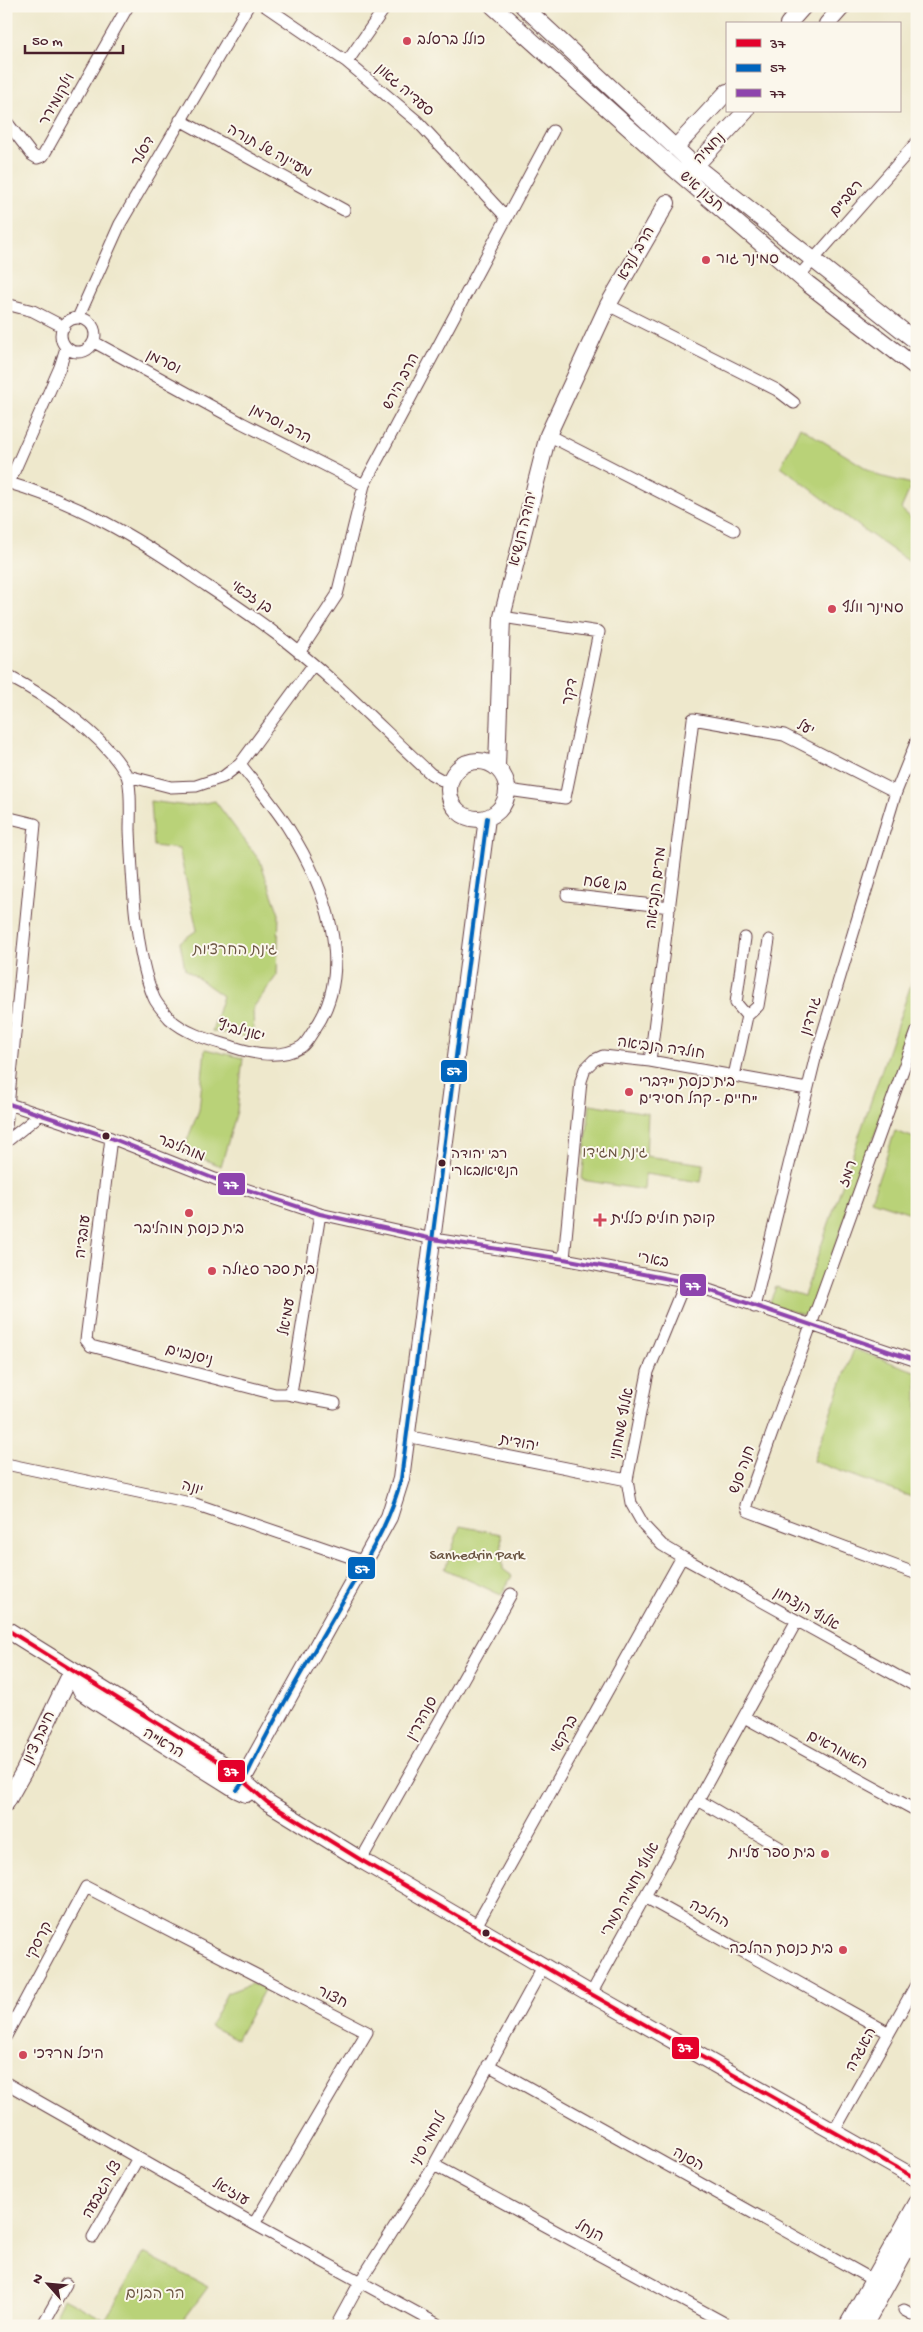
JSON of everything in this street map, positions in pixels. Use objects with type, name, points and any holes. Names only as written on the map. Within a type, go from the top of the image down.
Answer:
[{"type":"street","name":"וילקומירר","points":[[6,121],[32,155],[37,158],[43,156],[128,6]]},
{"type":"street","name":"דסלר","points":[[78,318],[120,224],[248,6]]},
{"type":"street","name":"סעדיה גאון","points":[[265,6],[347,62],[417,121],[507,218]]},
{"type":"street","points":[[347,62],[386,6]]},
{"type":"street","name":"חזון איש","points":[[493,6],[678,172],[799,276],[917,368]]},
{"type":"street","name":"חזון איש","points":[[522,6],[695,166],[812,261],[917,342]]},
{"type":"street","points":[[829,22],[843,6]]},
{"type":"street","points":[[790,22],[800,8]]},
{"type":"street","name":"נחמיה","points":[[726,93],[675,148],[678,172],[695,166],[745,112]]},
{"type":"street","name":"מעיינה של תורה","points":[[180,120],[344,210]]},
{"type":"street","name":"הרב הירש","points":[[299,653],[336,595],[364,485],[553,131]]},
{"type":"street","name":"רשב\"ם","points":[[799,276],[917,142]]},
{"type":"street","name":"הרב לנדא","points":[[608,305],[667,203]]},
{"type":"street","points":[[6,304],[33,311],[64,326]]},
{"type":"street","points":[[608,305],[777,390],[794,403]]},
{"type":"street","name":"יהודה הנשיא","points":[[496,766],[502,617],[548,435],[608,305]]},
{"type":"street","points":[[78,318],[88,321],[96,335],[92,346],[82,352],[71,351],[66,348],[61,337],[67,322],[78,318]]},
{"type":"street","name":"וסרמן","points":[[94,342],[130,363],[184,390]]},
{"type":"street","points":[[8,483],[60,367],[66,348]]},
{"type":"street","name":"הרב וסרמן","points":[[184,390],[242,423],[364,485]]},
{"type":"street","points":[[548,435],[734,530]]},
{"type":"street","name":"בן זכאי","points":[[8,483],[65,502],[116,527],[158,552],[277,634],[431,774],[449,784]]},
{"type":"street","name":"דקר","points":[[502,617],[599,632],[565,798],[508,790]]},
{"type":"street","points":[[6,675],[66,712],[99,740],[128,776],[171,787],[196,786],[223,778],[240,764],[313,665]]},
{"type":"street","name":"יעל","points":[[693,719],[784,735],[896,792]]},
{"type":"street","name":"מרים הנביאה","points":[[650,1061],[693,719]]},
{"type":"street","name":"גורדון","points":[[754,1307],[814,1059],[896,792],[917,740]]},
{"type":"street","points":[[483,761],[496,766],[507,781],[508,790],[502,808],[487,818],[476,820],[458,812],[452,804],[449,784],[460,767],[468,762],[483,761]]},
{"type":"street","name":"אנילביץ'","points":[[128,776],[133,862],[142,960],[154,1001],[171,1019],[194,1035],[255,1053],[274,1054],[289,1052],[303,1046],[320,1022],[330,1001],[336,975],[334,944],[317,880],[287,826],[240,764]]},
{"type":"street","points":[[6,817],[35,824],[6,1128]]},
{"type":"street","points":[[240,1786],[389,1517],[401,1479],[487,818]]},
{"type":"street","name":"בן שטח","points":[[568,895],[670,907]]},
{"type":"street","points":[[745,938],[736,1003],[747,1016]]},
{"type":"street","points":[[734,1076],[747,1016],[758,1006],[769,940]]},
{"type":"street","name":"רמז","points":[[810,1326],[917,1031]]},
{"type":"street","name":"חולדה הנביאה","points":[[564,1259],[581,1081],[585,1068],[594,1060],[603,1056],[650,1061],[807,1089]]},
{"type":"street","name":"מוהליבר","points":[[8,1104],[111,1138],[215,1179],[320,1214],[432,1239]]},
{"type":"street","points":[[6,1142],[41,1114]]},
{"type":"street","name":"עובדיה","points":[[86,1340],[111,1138]]},
{"type":"street","name":"עמיאל","points":[[287,1394],[292,1388],[320,1214]]},
{"type":"street","name":"בארי","points":[[432,1239],[564,1259],[685,1282],[917,1361]]},
{"type":"street","name":"אלוף שמחוני","points":[[682,1557],[662,1545],[644,1526],[631,1503],[627,1480],[648,1372],[685,1282]]},
{"type":"street","name":"חנה סנש","points":[[810,1326],[746,1505],[748,1512],[917,1574]]},
{"type":"street","name":"ניסנבוים","points":[[86,1340],[91,1346],[100,1349],[275,1394],[287,1394],[335,1403]]},
{"type":"street","name":"יהודית","points":[[406,1436],[627,1480]]},
{"type":"street","name":"יונה","points":[[6,1464],[195,1504],[365,1562]]},
{"type":"street","name":"אלוף הנצחון","points":[[682,1557],[796,1622],[917,1687]]},
{"type":"street","name":"ברקאי","points":[[475,1928],[682,1557]]},
{"type":"street","name":"סנהדרין","points":[[361,1860],[511,1594]]},
{"type":"street","name":"אלוף נחמיה תמרי","points":[[591,1994],[796,1622]]},
{"type":"street","name":"הרא\"ה","points":[[6,1629],[226,1766],[240,1786]]},
{"type":"street","name":"הרא\"ה","points":[[72,1671],[82,1692],[361,1860],[475,1928],[917,2179]]},
{"type":"street","name":"חיבת ציון","points":[[6,1803],[24,1771],[72,1671]]},
{"type":"street","points":[[55,1706],[82,1692]]},
{"type":"street","name":"האמוראים","points":[[744,1717],[917,1810]]},
{"type":"street","points":[[226,1766],[244,1768],[253,1762]]},
{"type":"street","points":[[698,1800],[778,1847]]},
{"type":"street","name":"קרסקי","points":[[6,2036],[86,1887]]},
{"type":"street","name":"חצור","points":[[86,1887],[367,2032],[254,2224]]},
{"type":"street","name":"ההלכה","points":[[645,1897],[889,2033]]},
{"type":"street","name":"לוחמי סיני","points":[[336,2326],[360,2282],[434,2166],[543,1967]]},
{"type":"street","name":"האגדה","points":[[833,2133],[917,1982]]},
{"type":"street","name":"הסנה","points":[[488,2065],[873,2280]]},
{"type":"street","name":"עוזיאל","points":[[6,2082],[254,2224],[441,2326]]},
{"type":"street","name":"צל הגבעה","points":[[93,2237],[138,2158]]},
{"type":"street","name":"הנחל","points":[[434,2166],[730,2326]]},
{"type":"street","points":[[847,2326],[917,2203]]},
{"type":"street","points":[[864,2326],[917,2230]]},
{"type":"street","points":[[42,2326],[66,2284]]},
{"type":"street","points":[[904,2310],[917,2317]]},
{"type":"green space","points":[[800,427],[879,476],[912,484],[901,509],[917,523],[917,567],[864,530],[781,466]]},
{"type":"green space","name":"גינת החרציות","points":[[150,801],[188,806],[215,801],[260,861],[279,914],[277,975],[253,1008],[254,1038],[212,1031],[223,996],[185,969],[180,942],[197,930],[179,849],[153,846]]},
{"type":"green space","points":[[917,967],[917,1016],[810,1317],[769,1304],[776,1287],[804,1296]]},
{"type":"green space","points":[[205,1049],[243,1058],[237,1111],[221,1166],[183,1151],[199,1110]]},
{"type":"green space","name":"גינת מגידו","points":[[590,1104],[648,1113],[646,1156],[704,1164],[701,1182],[645,1174],[644,1190],[582,1180]]},
{"type":"green space","points":[[895,1131],[917,1139],[917,1215],[871,1200]]},
{"type":"green space","points":[[854,1349],[917,1372],[917,1499],[813,1461]]},
{"type":"green space","name":"Sanhedrin Park","points":[[460,1526],[501,1534],[503,1569],[512,1576],[501,1595],[445,1569]]},
{"type":"green space","points":[[251,1984],[265,1988],[237,2039],[210,2026],[227,1993]]},
{"type":"green space","name":"הר הבנים","points":[[144,2253],[208,2287],[179,2326],[50,2326],[64,2298],[105,2320]]},
{"type":"transit line","name":"57","points":[[237,1790],[244,1781],[281,1709],[371,1551],[391,1509],[401,1479],[487,818]]},
{"type":"transit line","name":"77","points":[[9,1104],[111,1138],[215,1179],[320,1214],[433,1239],[564,1259],[685,1282],[917,1361]]},
{"type":"transit line","name":"37","points":[[6,1629],[226,1766],[267,1802],[361,1860],[591,1994],[917,2179]]},
{"type":"place","name":"כולל ברסלב","points":[[407,41]]},
{"type":"place","name":"סמינר גור","points":[[706,260]]},
{"type":"place","name":"סמינר וולף","points":[[832,609]]},
{"type":"place","name":"בית כנסת \"דברי חיים - קהל חסידים\"","points":[[629,1092]]},
{"type":"place","name":"רבי יהודה הנשיא/בארי","points":[[442,1163]]},
{"type":"place","name":"בית כנסת מוהליבר","points":[[189,1213]]},
{"type":"place","name":"קופת חולים כללית","points":[[600,1220]]},
{"type":"place","name":"בית ספר סגולה","points":[[212,1271]]},
{"type":"place","name":"בית ספר עליות","points":[[825,1854]]},
{"type":"place","name":"בית כנסת ההלכה","points":[[843,1950]]},
{"type":"place","name":"היכל מרדכי","points":[[23,2055]]}]
